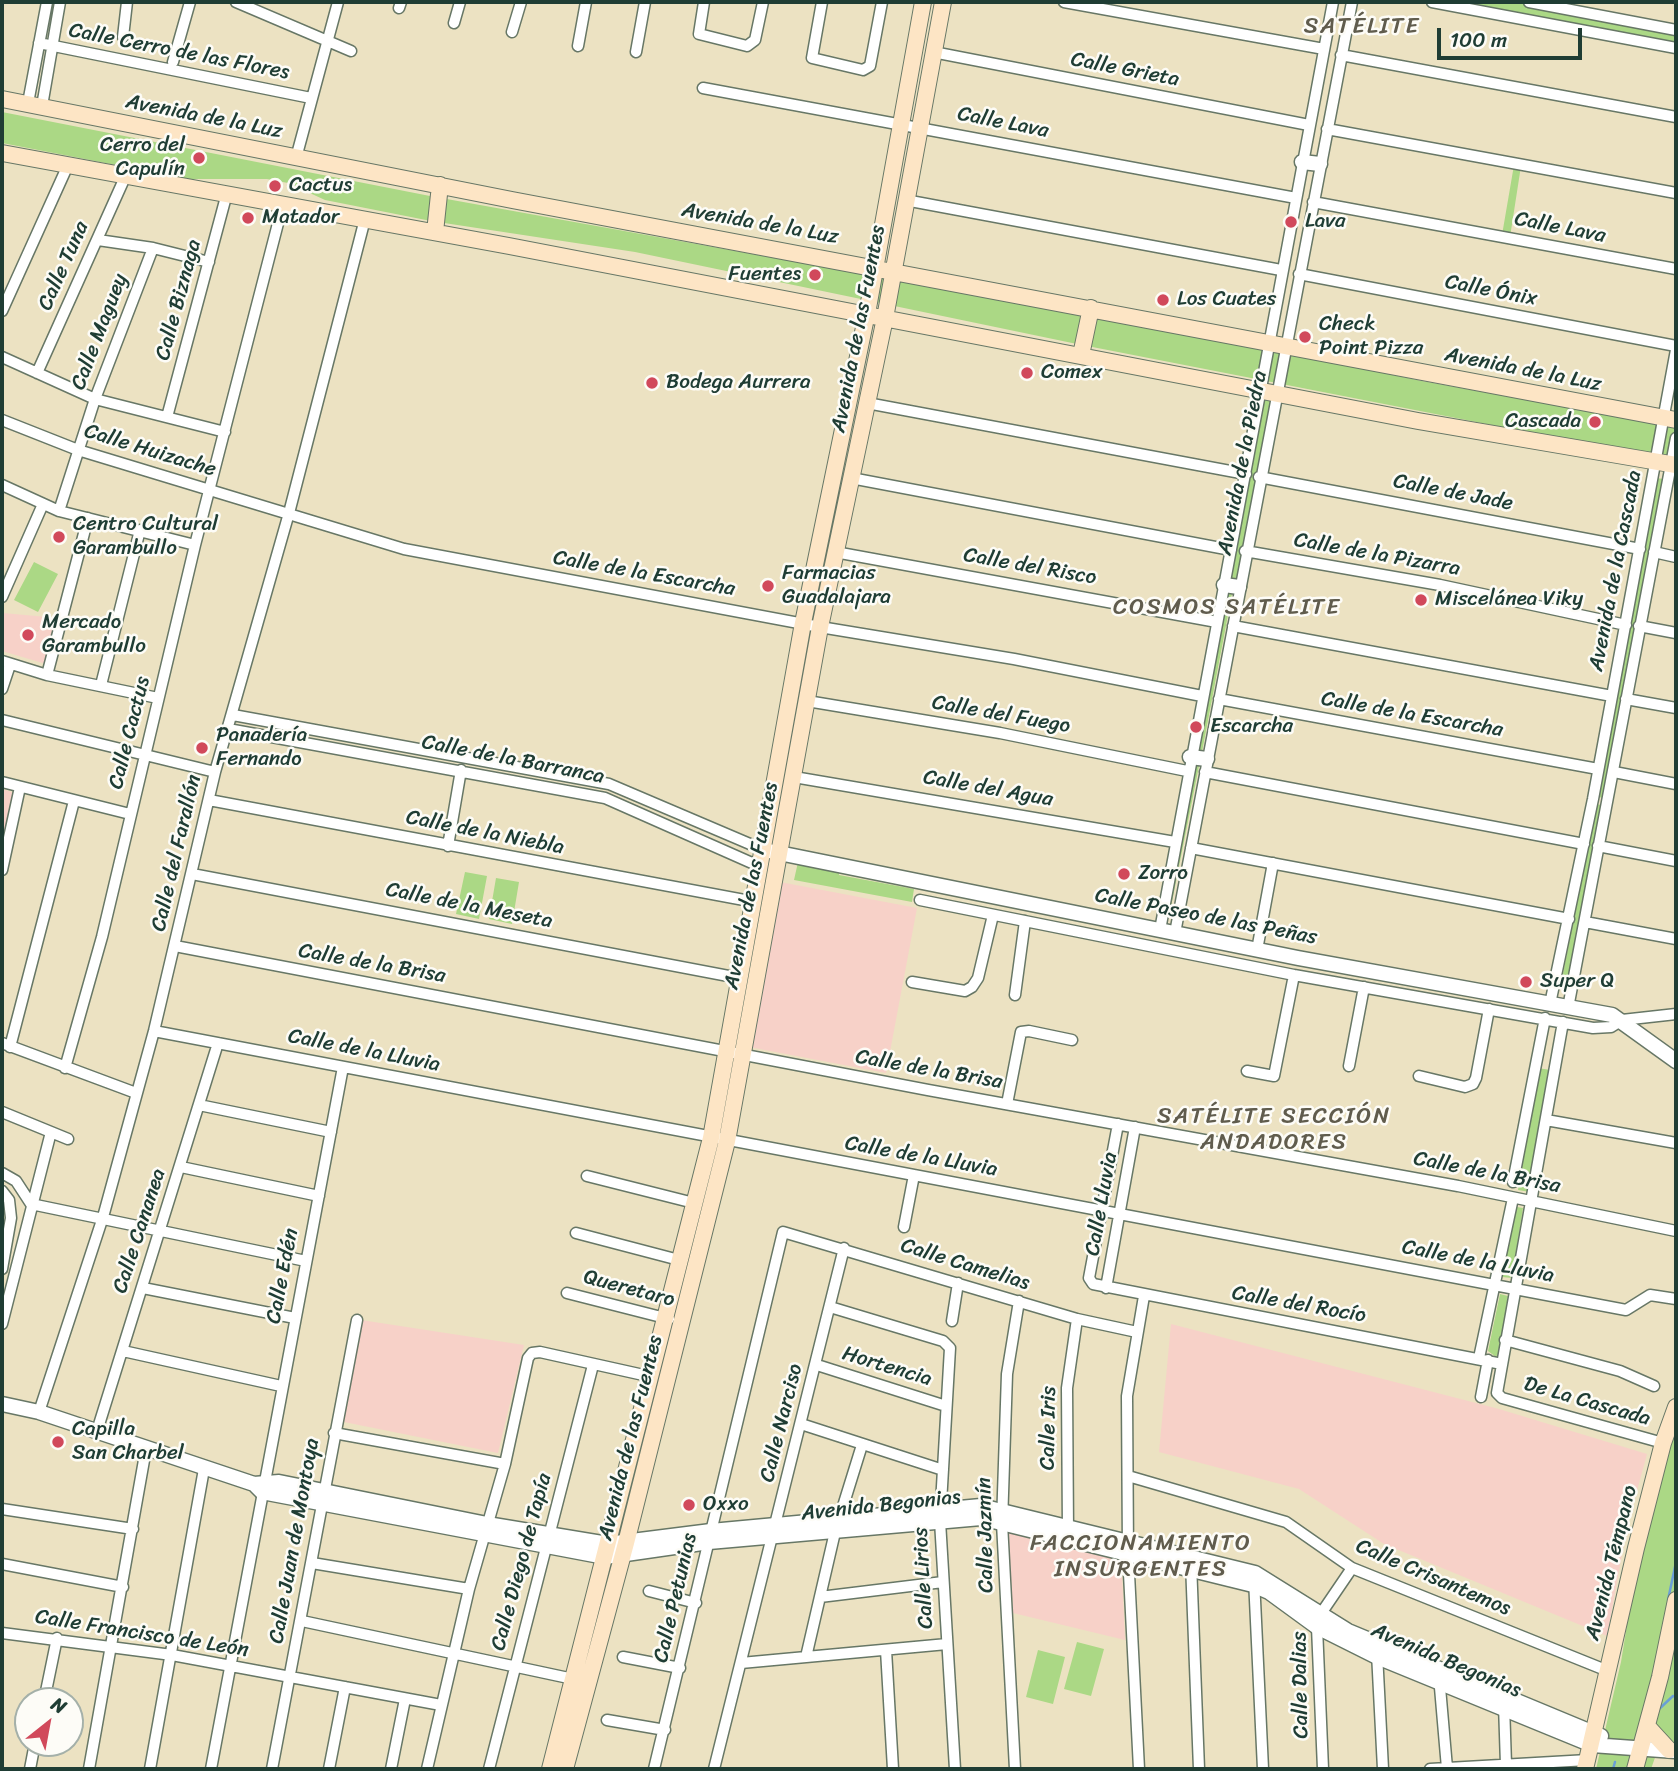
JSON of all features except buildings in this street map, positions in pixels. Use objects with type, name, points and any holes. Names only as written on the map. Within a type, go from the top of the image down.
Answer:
[{"type":"main road","name":"Avenida de las Fuentes","points":[[733,1053],[739,978],[755,902],[803,623],[867,314],[923,2]]},
{"type":"main road","name":"Avenida de las Fuentes","points":[[550,1769],[624,1550],[681,1323],[719,1139],[733,1053],[778,871],[820,627],[885,318],[943,2]]},
{"type":"main road","name":"Avenida de la Luz","points":[[2,99],[296,158],[875,266],[1668,420]]},
{"type":"main road","points":[[4,157],[126,174],[1418,421],[1667,464]]},
{"type":"main road","points":[[435,232],[440,185]]},
{"type":"main road","points":[[1081,355],[1091,308]]},
{"type":"main road","name":"Avenida de las Fuentes","points":[[565,1769],[607,1551],[648,1376],[694,1203],[719,1139]]},
{"type":"main road","name":"Avenida Témpano","points":[[1590,1751],[1663,1443],[1676,1407]]},
{"type":"main road","points":[[1635,1769],[1676,1600]]},
{"type":"main road","points":[[1647,1726],[1673,1751]]},
{"type":"street","points":[[35,105],[39,43],[47,2]]},
{"type":"street","points":[[35,105],[52,47],[60,2]]},
{"type":"street","points":[[123,37],[127,2]]},
{"type":"street","points":[[173,62],[191,2]]},
{"type":"street","points":[[237,2],[327,43],[351,51]]},
{"type":"street","points":[[296,158],[338,2]]},
{"type":"street","points":[[454,23],[459,2]]},
{"type":"street","points":[[512,32],[521,2]]},
{"type":"street","points":[[578,47],[586,2]]},
{"type":"street","points":[[636,52],[645,2]]},
{"type":"street","points":[[704,2],[699,34],[747,46],[755,40],[763,2]]},
{"type":"street","points":[[822,2],[812,58],[863,70],[870,66],[882,2]]},
{"type":"street","points":[[1064,2],[1324,49]]},
{"type":"street","name":"Avenida de la Piedra","points":[[1175,933],[1259,477],[1269,391],[1268,342],[1333,2]]},
{"type":"street","name":"Avenida de la Piedra","points":[[1160,930],[1189,764],[1246,474],[1269,391],[1286,345],[1352,2]]},
{"type":"street","points":[[1432,2],[1676,48]]},
{"type":"street","points":[[1529,2],[1676,30]]},
{"type":"street","name":"Calle Cerro de las Flores","points":[[39,43],[311,98]]},
{"type":"street","name":"Calle Grieta","points":[[933,52],[1309,125]]},
{"type":"street","points":[[1342,55],[1676,117]]},
{"type":"street","name":"Calle Lava","points":[[703,88],[1296,198]]},
{"type":"street","points":[[1327,129],[1676,193]]},
{"type":"street","points":[[1303,162],[1320,164]]},
{"type":"street","points":[[2,311],[68,165]]},
{"type":"street","name":"Calle Tuna","points":[[37,373],[126,174]]},
{"type":"street","name":"Calle Biznaga","points":[[167,417],[227,193]]},
{"type":"street","points":[[905,200],[1281,270]]},
{"type":"street","name":"Calle Lava","points":[[1313,202],[1676,269]]},
{"type":"street","name":"Calle Cactus","points":[[65,1068],[102,937],[195,545],[283,204]]},
{"type":"street","name":"Calle del Farallón","points":[[39,1412],[103,1217],[154,1031],[215,772],[289,513],[365,219]]},
{"type":"street","points":[[98,240],[153,248],[209,262]]},
{"type":"street","name":"Calle Maguey","points":[[59,510],[95,399],[153,248]]},
{"type":"street","name":"Calle Ónix","points":[[1299,274],[1676,348]]},
{"type":"street","name":"Avenida de la Cascada","points":[[1502,1398],[1497,1393],[1505,1340],[1654,552],[1667,464],[1660,437],[1668,420],[1676,348]]},
{"type":"street","points":[[859,355],[872,360],[872,380]]},
{"type":"street","points":[[2,357],[95,399],[225,432]]},
{"type":"street","points":[[867,403],[1246,474]]},
{"type":"street","name":"Calle Huizache","points":[[2,420],[78,450],[289,513]]},
{"type":"street","name":"Avenida de la Cascada","points":[[1550,1004],[1593,799],[1640,549],[1676,439]]},
{"type":"street","name":"Calle de Jade","points":[[1259,477],[1640,549]]},
{"type":"street","points":[[851,478],[1231,550]]},
{"type":"street","points":[[2,485],[59,510],[195,545]]},
{"type":"street","points":[[2,597],[43,504]]},
{"type":"street","name":"Calle de la Escarcha","points":[[289,513],[404,548],[1202,696]]},
{"type":"street","points":[[47,675],[88,518]]},
{"type":"street","points":[[101,685],[140,530]]},
{"type":"street","name":"Calle de la Pizarra","points":[[1245,551],[1440,585],[1626,625]]},
{"type":"street","name":"Calle del Risco","points":[[835,552],[1217,622]]},
{"type":"street","points":[[1654,552],[1676,556]]},
{"type":"street","points":[[1224,584],[1239,587]]},
{"type":"street","points":[[1233,625],[1612,696]]},
{"type":"street","points":[[1640,626],[1676,633]]},
{"type":"street","points":[[2,689],[6,663],[47,675],[158,698]]},
{"type":"street","name":"Calle de la Escarcha","points":[[1219,699],[1598,769]]},
{"type":"street","points":[[1626,699],[1676,708]]},
{"type":"street","name":"Calle del Fuego","points":[[807,701],[1189,764]]},
{"type":"street","name":"Calle de la Barranca","points":[[233,715],[609,785],[764,850],[781,854]]},
{"type":"street","points":[[2,720],[215,772]]},
{"type":"street","name":"Calle de la Barranca","points":[[228,729],[605,798],[761,867],[778,871]]},
{"type":"street","points":[[1189,764],[1584,844]]},
{"type":"street","points":[[448,846],[461,770]]},
{"type":"street","points":[[1614,772],[1676,784]]},
{"type":"street","name":"Calle del Agua","points":[[794,777],[1175,842]]},
{"type":"street","points":[[2,782],[130,814]]},
{"type":"street","points":[[2,870],[20,788]]},
{"type":"street","points":[[1593,799],[1607,801]]},
{"type":"street","name":"Calle de la Niebla","points":[[209,800],[755,902]]},
{"type":"street","points":[[74,801],[6,1045],[136,1093]]},
{"type":"street","points":[[1598,846],[1676,861]]},
{"type":"street","points":[[1191,848],[1569,919]]},
{"type":"street","name":"Calle Paseo de las Peñas","points":[[781,854],[1257,950],[1550,1004],[1565,1015]]},
{"type":"street","points":[[1257,950],[1273,863]]},
{"type":"street","name":"Calle de la Meseta","points":[[192,874],[739,978]]},
{"type":"street","name":"Calle Paseo de las Peñas","points":[[920,900],[1294,975],[1489,1009],[1545,1018],[1565,1015],[1612,1015],[1676,1061]]},
{"type":"street","points":[[912,982],[965,991],[972,987],[978,978],[993,915]]},
{"type":"street","points":[[1015,995],[1025,921]]},
{"type":"street","points":[[1585,922],[1676,939]]},
{"type":"street","name":"Calle de la Brisa","points":[[175,946],[1676,1231]]},
{"type":"street","points":[[1247,1071],[1275,1076],[1294,975]]},
{"type":"street","points":[[1349,1066],[1364,987]]},
{"type":"street","points":[[1419,1076],[1465,1087],[1473,1084],[1480,1064],[1489,1009]]},
{"type":"street","points":[[1622,1020],[1676,1014]]},
{"type":"street","points":[[1513,1182],[1545,1018]]},
{"type":"street","name":"Calle de la Lluvia","points":[[154,1031],[1626,1310],[1650,1295],[1676,1299]]},
{"type":"street","points":[[1007,1104],[1021,1032],[1029,1031],[1072,1040]]},
{"type":"street","name":"Calle Cananea","points":[[97,1431],[218,1043]]},
{"type":"street","name":"Calle Edén","points":[[211,1769],[232,1668],[261,1486],[344,1067]]},
{"type":"street","points":[[199,1105],[331,1132]]},
{"type":"street","points":[[2,1112],[68,1139]]},
{"type":"street","points":[[1546,1120],[1676,1143]]},
{"type":"street","name":"Calle Lluvia","points":[[1090,1282],[1118,1124]]},
{"type":"street","name":"Calle Lluvia","points":[[1106,1288],[1135,1127]]},
{"type":"street","points":[[2,1324],[51,1132]]},
{"type":"street","points":[[181,1167],[318,1196]]},
{"type":"street","points":[[2,1172],[16,1181],[31,1204],[306,1261]]},
{"type":"street","points":[[904,1227],[914,1175]]},
{"type":"street","points":[[587,1177],[694,1203]]},
{"type":"street","points":[[2,1191],[9,1200],[11,1218],[2,1269]]},
{"type":"street","points":[[1481,1397],[1494,1284],[1513,1198]]},
{"type":"street","name":"Calle Camelias","points":[[783,1232],[1077,1319],[1137,1332]]},
{"type":"street","name":"Calle Petunias","points":[[654,1769],[783,1232]]},
{"type":"street","points":[[576,1233],[679,1260]]},
{"type":"street","name":"Calle Narciso","points":[[714,1769],[817,1365],[844,1248]]},
{"type":"street","name":"Calle del Rocío","points":[[1090,1282],[1144,1296],[1502,1364]]},
{"type":"street","points":[[952,1321],[958,1283]]},
{"type":"street","points":[[143,1288],[295,1318]]},
{"type":"street","name":"Queretaro","points":[[567,1293],[681,1323]]},
{"type":"street","points":[[1139,1769],[1128,1547],[1126,1396],[1144,1296]]},
{"type":"street","name":"Calle Jazmín","points":[[1015,1769],[1002,1517],[1007,1374],[1019,1301]]},
{"type":"street","name":"Calle Lirios","points":[[830,1307],[948,1343],[941,1515],[955,1769]]},
{"type":"street","name":"Calle Iris","points":[[1068,1533],[1068,1388],[1077,1319]]},
{"type":"street","name":"Calle Juan de Montoya","points":[[272,1769],[357,1320]]},
{"type":"street","points":[[1505,1340],[1620,1371],[1654,1386]]},
{"type":"street","points":[[123,1351],[281,1386]]},
{"type":"street","points":[[427,1769],[469,1589],[505,1464],[528,1358],[532,1353],[648,1376]]},
{"type":"street","name":"Calle Diego de Tapía","points":[[489,1769],[593,1365]]},
{"type":"street","name":"Hortencia","points":[[817,1365],[946,1406]]},
{"type":"street","name":"De La Cascada","points":[[1502,1398],[1663,1443]]},
{"type":"street","name":"Avenida Begonias","points":[[2,1404],[39,1412],[261,1486],[607,1551],[710,1537],[941,1515],[981,1506],[1002,1517],[1254,1579],[1319,1621],[1378,1650],[1504,1702],[1590,1751],[1612,1744],[1640,1748]]},
{"type":"street","points":[[801,1424],[943,1470]]},
{"type":"street","points":[[334,1433],[505,1464]]},
{"type":"street","points":[[806,1657],[836,1526],[862,1445]]},
{"type":"street","points":[[89,1769],[113,1648],[146,1449]]},
{"type":"street","points":[[150,1769],[204,1469]]},
{"type":"street","name":"Calle Crisantemos","points":[[1128,1476],[1286,1522],[1352,1568],[1608,1671]]},
{"type":"street","points":[[2,1509],[133,1529]]},
{"type":"street","points":[[1191,1562],[1199,1769]]},
{"type":"street","points":[[312,1563],[469,1589]]},
{"type":"street","points":[[2,1564],[123,1587]]},
{"type":"street","name":"Calle Dalias","points":[[1323,1769],[1319,1621],[1352,1568]]},
{"type":"street","points":[[1254,1579],[1263,1769]]},
{"type":"street","points":[[820,1597],[943,1582]]},
{"type":"street","points":[[649,1591],[696,1603]]},
{"type":"street","points":[[302,1621],[580,1681]]},
{"type":"street","name":"Calle Francisco de León","points":[[2,1633],[57,1638],[172,1655],[441,1705]]},
{"type":"street","points":[[47,1687],[57,1638]]},
{"type":"street","points":[[741,1663],[947,1644]]},
{"type":"street","points":[[886,1650],[893,1769]]},
{"type":"street","points":[[1378,1650],[1383,1769]]},
{"type":"street","points":[[623,1657],[680,1668]]},
{"type":"street","points":[[1439,1674],[1447,1768]]},
{"type":"street","points":[[329,1769],[345,1687]]},
{"type":"street","points":[[391,1769],[405,1699]]},
{"type":"street","points":[[1504,1702],[1506,1765]]},
{"type":"street","points":[[607,1720],[664,1730]]},
{"type":"street","points":[[1640,1748],[1673,1751]]},
{"type":"street","points":[[1430,1769],[1506,1765],[1590,1751]]},
{"type":"shaded area","name":"Mercado Garambullo","points":[[3,613],[58,618],[46,664],[2,651]]},
{"type":"shaded area","points":[[2,789],[15,793],[2,845]]},
{"type":"shaded area","points":[[780,882],[917,908],[886,1073],[749,1047]]},
{"type":"shaded area","points":[[361,1320],[524,1345],[498,1453],[344,1422]]},
{"type":"shaded area","points":[[1171,1324],[1499,1409],[1647,1454],[1627,1527],[1607,1636],[1384,1544],[1299,1489],[1159,1452]]},
{"type":"shaded area","points":[[1008,1530],[1121,1555],[1125,1640],[1013,1613]]},
{"type":"green space","points":[[1443,2],[1517,2],[1676,32],[1676,45]]},
{"type":"green space","points":[[2,112],[430,196],[1185,332],[1422,381],[1676,427],[1676,461],[1077,344],[635,252],[431,221],[325,200],[288,183],[267,179],[188,179],[2,143]]},
{"type":"green space","points":[[1514,165],[1521,166],[1510,237],[1502,235]]},
{"type":"green space","points":[[1261,396],[1273,398],[1237,586],[1225,584]]},
{"type":"green space","points":[[1656,478],[1664,479],[1604,798],[1598,797]]},
{"type":"green space","points":[[34,562],[58,574],[38,612],[14,600]]},
{"type":"green space","points":[[1225,593],[1232,594],[1202,752],[1195,751]]},
{"type":"green space","points":[[1191,765],[1199,766],[1169,917],[1164,916]]},
{"type":"green space","points":[[1596,804],[1601,805],[1568,981],[1562,979]]},
{"type":"green space","points":[[798,862],[839,870],[839,875],[914,889],[912,902],[794,880]]},
{"type":"green space","points":[[465,872],[487,876],[479,919],[456,914]]},
{"type":"green space","points":[[496,878],[519,882],[512,924],[489,919]]},
{"type":"green space","points":[[1537,1068],[1551,1070],[1530,1192],[1518,1190]]},
{"type":"green space","points":[[1517,1207],[1523,1208],[1512,1278],[1502,1277]]},
{"type":"green space","points":[[1500,1294],[1508,1296],[1499,1353],[1496,1357],[1488,1351]]},
{"type":"green space","points":[[1676,1424],[1676,1751],[1658,1749],[1651,1769],[1596,1769],[1621,1662],[1645,1513]]},
{"type":"green space","points":[[1077,1642],[1104,1649],[1091,1696],[1064,1689]]},
{"type":"green space","points":[[1038,1650],[1065,1657],[1053,1704],[1026,1697]]},
{"type":"waterway","points":[[1668,1600],[1676,1562]]},
{"type":"waterway","points":[[1658,1710],[1673,1696],[1676,1697]]},
{"type":"waterway","points":[[1613,1769],[1615,1762]]},
{"type":"place","name":"Cerro del Capulín","points":[[199,158]]},
{"type":"place","name":"Cactus","points":[[275,186]]},
{"type":"place","name":"Matador","points":[[248,218]]},
{"type":"place","name":"Lava","points":[[1291,222]]},
{"type":"place","name":"Fuentes","points":[[815,275]]},
{"type":"place","name":"Los Cuates","points":[[1163,300]]},
{"type":"place","name":"Check Point Pizza","points":[[1305,337]]},
{"type":"place","name":"Comex","points":[[1027,373]]},
{"type":"place","name":"Bodega Aurrera","points":[[652,383]]},
{"type":"place","name":"Cascada","points":[[1595,422]]},
{"type":"place","name":"Centro Cultural Garambullo","points":[[59,537]]},
{"type":"place","name":"Farmacias Guadalajara","points":[[768,586]]},
{"type":"place","name":"Miscelánea Viky","points":[[1421,600]]},
{"type":"place","name":"Mercado Garambullo","points":[[28,635]]},
{"type":"place","name":"Escarcha","points":[[1196,727]]},
{"type":"place","name":"Panadería Fernando","points":[[202,748]]},
{"type":"place","name":"Zorro","points":[[1124,874]]},
{"type":"place","name":"Super Q","points":[[1526,982]]},
{"type":"place","name":"Capilla San Charbel","points":[[58,1442]]},
{"type":"place","name":"Oxxo","points":[[689,1505]]},
{"type":"district","name":"SATÉLITE","points":[[1362,27]]},
{"type":"district","name":"COSMOS SATÉLITE","points":[[1227,608]]},
{"type":"district","name":"SATÉLITE SECCIÓN ANDADORES","points":[[1274,1130]]},
{"type":"district","name":"FACCIONAMIENTO INSURGENTES","points":[[1141,1557]]}]
